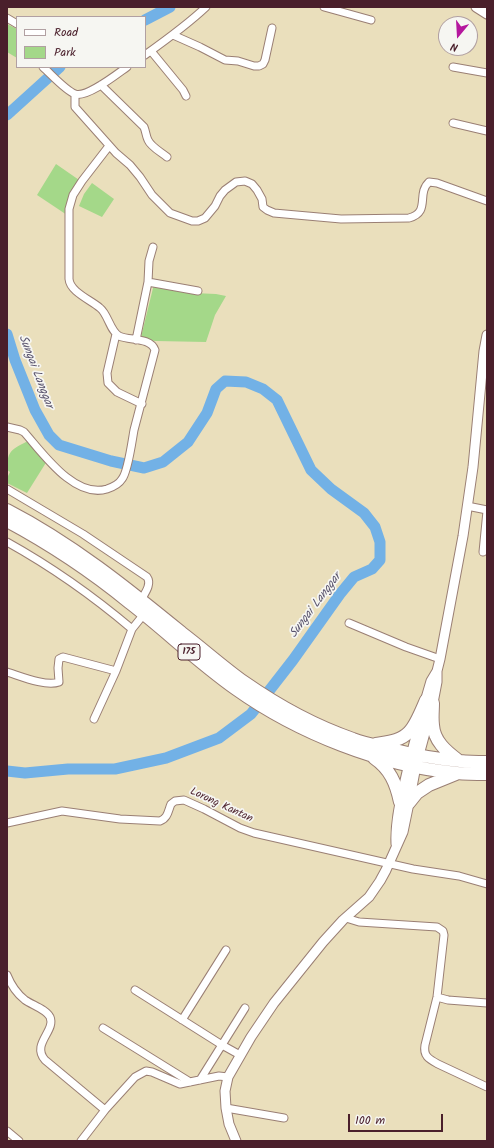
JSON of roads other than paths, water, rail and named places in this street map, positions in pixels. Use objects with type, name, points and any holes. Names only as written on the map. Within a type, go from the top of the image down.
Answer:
[{"type":"highway","name":"175","points":[[7,510],[27,520],[63,543],[141,600],[242,680],[253,694]]},
{"type":"highway","name":"175","points":[[7,521],[59,551],[105,583],[216,674],[281,711],[353,739],[370,750],[487,774]]},
{"type":"highway","points":[[430,702],[432,725],[435,736],[458,767],[404,803],[391,776],[383,764],[370,750],[402,738],[410,732],[430,702]]},
{"type":"highway","name":"175","points":[[458,767],[487,762]]},
{"type":"main road","points":[[476,7],[487,14]]},
{"type":"main road","points":[[236,1141],[229,1124],[226,1108],[225,1091],[228,1077],[251,1037],[274,1003],[323,942],[369,896],[380,881],[403,832],[404,803],[413,760],[437,682],[436,671],[440,659],[463,536],[473,467],[484,351],[487,335]]},
{"type":"street","points":[[186,96],[183,90],[148,53],[191,21],[206,7]]},
{"type":"street","points":[[324,7],[371,20]]},
{"type":"street","points":[[7,18],[16,23]]},
{"type":"street","points":[[173,35],[225,60],[238,61],[259,66],[263,64],[265,60],[272,28]]},
{"type":"street","points":[[452,67],[487,73]]},
{"type":"street","points":[[44,68],[67,89],[75,94],[87,92],[101,85],[126,68]]},
{"type":"street","points":[[101,85],[144,128],[149,142],[167,157]]},
{"type":"street","points":[[75,94],[75,108],[109,146],[130,165],[140,177],[152,196],[170,213],[192,221],[198,221],[205,218],[225,190],[236,182],[245,181],[252,184],[257,190],[262,199],[263,208],[274,213],[341,218],[408,218],[416,216],[422,208],[425,188],[429,182],[437,183],[487,201]]},
{"type":"street","points":[[453,123],[487,131]]},
{"type":"street","points":[[7,427],[24,432],[56,469],[81,487],[89,490],[104,490],[118,484],[123,478],[129,459],[133,435],[155,350],[153,345],[149,342],[121,337],[116,334],[102,309],[69,284],[69,209],[73,195],[109,146]]},
{"type":"street","points":[[136,340],[148,282],[149,261],[153,247]]},
{"type":"street","points":[[148,282],[198,291]]},
{"type":"street","points":[[116,334],[107,373],[108,383],[117,392],[142,404]]},
{"type":"street","points":[[7,489],[83,534],[147,577],[150,584],[141,600]]},
{"type":"street","points":[[467,506],[487,511],[483,552]]},
{"type":"street","points":[[7,542],[34,557],[69,580],[132,629]]},
{"type":"street","points":[[94,719],[116,672],[132,629],[144,614]]},
{"type":"street","points":[[349,623],[406,647],[440,659]]},
{"type":"street","points":[[7,672],[44,683],[56,684],[59,682],[59,659],[63,657],[116,672]]},
{"type":"street","name":"Lorong Kantan","points":[[7,823],[62,811],[120,819],[160,821],[164,820],[167,816],[171,804],[175,801],[184,800],[240,828],[254,833],[389,864]]},
{"type":"street","points":[[389,864],[459,876],[487,884]]},
{"type":"street","points":[[346,918],[359,922],[432,926],[441,928],[444,934],[437,997],[424,1050],[427,1057],[438,1064],[487,1087]]},
{"type":"street","points":[[182,1020],[226,950]]},
{"type":"street","points":[[7,975],[18,993],[46,1013],[50,1018],[50,1027],[40,1048],[41,1056],[105,1110]]},
{"type":"street","points":[[135,990],[240,1055]]},
{"type":"street","points":[[437,997],[448,1000],[487,1003]]},
{"type":"street","points":[[200,1080],[245,1008]]},
{"type":"street","points":[[103,1028],[190,1082]]},
{"type":"street","points":[[81,1141],[105,1110],[135,1077],[146,1071],[180,1084],[219,1076],[228,1077]]},
{"type":"street","points":[[226,1108],[284,1118]]},
{"type":"street","points":[[7,1131],[19,1141]]},
{"type":"waterway","name":"Sungai Langgar","points":[[146,19],[170,7]]},
{"type":"waterway","name":"Sungai Langgar","points":[[7,115],[59,68]]},
{"type":"waterway","name":"Sungai Langgar","points":[[7,334],[15,360],[35,410],[49,435],[59,445],[111,461],[144,468],[163,462],[188,442],[207,413],[216,389],[225,381],[246,382],[263,389],[277,400],[311,470],[331,489],[364,513],[375,527],[380,542],[380,560],[372,569],[354,577],[251,714],[219,738],[166,758],[115,769],[68,769],[25,773],[7,771]]}]
